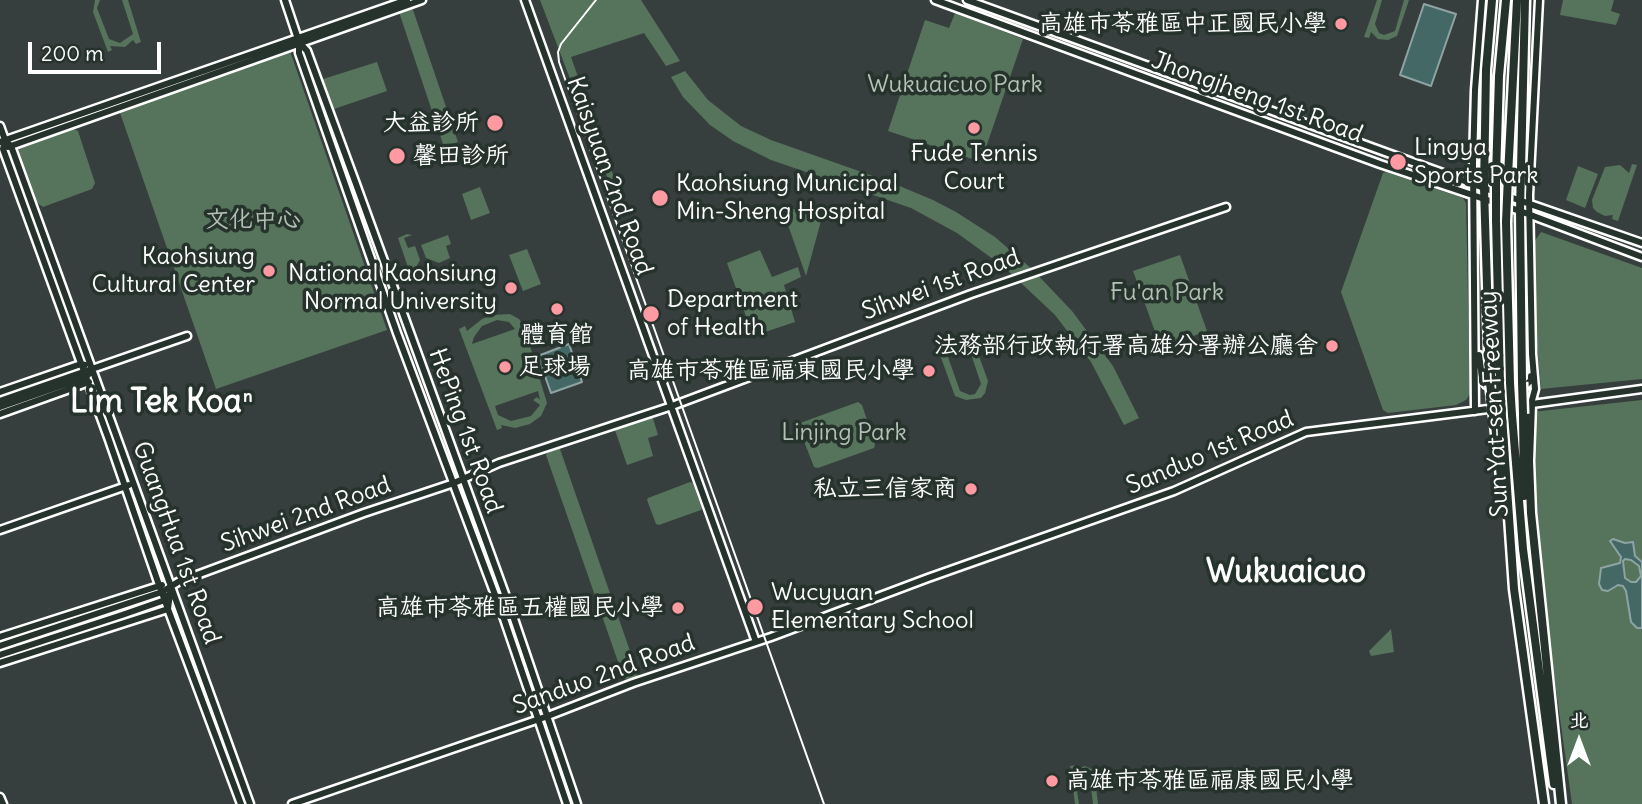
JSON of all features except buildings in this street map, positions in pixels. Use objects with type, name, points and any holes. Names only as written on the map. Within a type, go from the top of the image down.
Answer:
[{"type":"highway","points":[[1492,0],[1486,70],[1484,198],[1495,383]]},
{"type":"highway","name":"Sun Yat-sen Freeway","points":[[1506,0],[1499,76],[1496,176],[1495,383],[1514,590],[1544,804]]},
{"type":"highway","name":"Sun Yat-sen Freeway","points":[[1517,0],[1506,222],[1510,383],[1523,549],[1537,667],[1559,804]]},
{"type":"highway","points":[[1525,0],[1520,200],[1521,382],[1523,490],[1537,667]]},
{"type":"highway","points":[[1531,404],[1531,513],[1559,804]]},
{"type":"street","name":"HePing 1st Road","points":[[285,0],[298,39],[299,53],[400,341],[454,483],[567,804]]},
{"type":"street","points":[[4,145],[407,0]]},
{"type":"street","points":[[298,39],[422,0]]},
{"type":"street","name":"Kaisyuan 2nd Road","points":[[525,0],[756,642]]},
{"type":"street","name":"Jhongjheng 1st Road","points":[[937,0],[1380,164],[1484,198],[1642,257]]},
{"type":"street","name":"Jhongjheng 1st Road","points":[[967,0],[1642,243]]},
{"type":"street","points":[[1475,411],[1475,90],[1482,0]]},
{"type":"street","points":[[1475,312],[1480,365],[1486,385],[1496,388],[1525,386],[1531,380],[1532,354],[1529,203],[1539,0]]},
{"type":"street","name":"HePing 1st Road","points":[[298,39],[307,51],[318,80],[548,716],[577,804]]},
{"type":"street","name":"GuangHua 1st Road","points":[[0,127],[4,145],[160,588],[241,804]]},
{"type":"street","name":"GuangHua 1st Road","points":[[4,145],[93,370],[250,804]]},
{"type":"street","name":"Sihwei 1st Road","points":[[672,406],[971,294],[1226,207]]},
{"type":"street","points":[[0,414],[86,377],[93,370],[187,336]]},
{"type":"street","points":[[1531,404],[1535,388],[1532,354]]},
{"type":"street","points":[[0,392],[81,363],[93,370]]},
{"type":"street","points":[[0,407],[86,377],[93,370]]},
{"type":"street","points":[[0,401],[86,377]]},
{"type":"street","name":"Sanduo 1st Road","points":[[928,578],[1174,491],[1306,432],[1642,389]]},
{"type":"street","points":[[462,480],[510,459],[672,406]]},
{"type":"street","name":"Sihwei 2nd Road","points":[[0,646],[462,480]]},
{"type":"street","points":[[0,530],[134,483]]},
{"type":"street","name":"Sanduo 2nd Road","points":[[292,804],[548,716],[928,578]]},
{"type":"street","points":[[0,655],[165,600],[171,584]]},
{"type":"street","points":[[0,663],[168,609],[171,584]]},
{"type":"street","name":"Sihwei 2nd Road","points":[[0,638],[160,588]]},
{"type":"street","points":[[0,797],[3,804]]},
{"type":"green space","points":[[95,0],[100,0],[97,8],[109,39],[120,43],[133,34],[122,0],[128,0],[141,42],[136,44],[133,40],[125,47],[110,46],[112,50],[108,52],[93,12]]},
{"type":"green space","points":[[540,0],[641,0],[680,61],[666,66],[644,33],[571,57],[584,94],[577,97]]},
{"type":"green space","points":[[1377,0],[1382,0],[1375,24],[1379,33],[1384,35],[1395,31],[1404,0],[1409,0],[1397,36],[1388,40],[1378,39],[1371,32],[1369,38],[1364,37]]},
{"type":"green space","points":[[1563,0],[1614,0],[1611,11],[1620,14],[1616,25],[1560,15]]},
{"type":"green space","points":[[412,7],[458,142],[444,147],[399,12]]},
{"type":"green space","name":"Wukuaicuo Park","points":[[955,13],[1023,39],[981,162],[888,131],[925,20],[949,28]]},
{"type":"green space","name":"文化中心","points":[[290,51],[387,330],[216,389],[119,110]]},
{"type":"green space","points":[[377,62],[387,91],[331,110],[320,80]]},
{"type":"green space","points":[[685,71],[708,100],[741,126],[771,140],[933,200],[995,237],[1033,270],[1072,311],[1113,366],[1139,418],[1124,425],[1091,362],[1055,315],[1004,267],[957,233],[911,208],[771,160],[733,141],[710,125],[683,97],[671,77]]},
{"type":"green space","points":[[585,114],[591,114],[615,180],[609,182]]},
{"type":"green space","points":[[72,128],[78,131],[95,183],[92,189],[43,207],[36,202],[18,150],[22,145]]},
{"type":"green space","points":[[1632,164],[1637,165],[1618,221],[1612,219],[1613,215],[1605,216],[1597,212],[1593,208],[1592,200],[1605,167],[1620,165],[1629,173]]},
{"type":"green space","points":[[1578,166],[1598,174],[1585,208],[1566,200]]},
{"type":"green space","points":[[1383,173],[1463,198],[1466,203],[1470,394],[1466,400],[1456,405],[1388,413],[1383,410],[1341,292]]},
{"type":"green space","points":[[480,187],[490,213],[471,220],[462,194]]},
{"type":"green space","points":[[785,206],[817,217],[821,221],[806,276],[782,208]]},
{"type":"green space","points":[[1541,232],[1642,268],[1642,379],[1541,389],[1534,242]]},
{"type":"green space","points":[[412,235],[404,238],[408,248],[415,246],[420,260],[410,273],[398,238]]},
{"type":"green space","points":[[448,235],[451,244],[446,246],[450,258],[439,263],[426,258],[421,245]]},
{"type":"green space","points":[[527,249],[541,284],[523,291],[509,255]]},
{"type":"green space","points":[[760,250],[772,277],[798,267],[801,277],[784,285],[795,322],[753,336],[727,263]]},
{"type":"green space","name":"Fu'an Park","points":[[1180,255],[1207,331],[1161,348],[1133,271]]},
{"type":"green space","points":[[510,314],[524,326],[547,403],[541,416],[530,424],[515,428],[501,425],[502,428],[497,430],[459,329],[465,326],[467,331],[482,319]],"holes":[[[497,320],[509,322],[515,329],[472,344],[482,326]],[[538,391],[540,400],[537,397],[533,400],[540,405],[531,416],[511,421],[498,415],[495,406]]]},
{"type":"green space","points":[[954,339],[975,345],[988,381],[981,398],[966,400],[955,396],[940,355],[943,348]],"holes":[[[961,346],[970,351],[981,384],[975,394],[970,395],[960,391],[948,357],[953,348]]]},
{"type":"green space","points":[[1642,400],[1642,804],[1572,804],[1539,568],[1533,505],[1532,412]]},
{"type":"green space","name":"Linjing Park","points":[[858,402],[862,405],[874,448],[818,468],[814,467],[798,426],[800,423]]},
{"type":"green space","points":[[652,415],[658,435],[648,438],[653,456],[627,465],[615,430]]},
{"type":"green space","points":[[560,449],[638,674],[636,678],[624,679],[546,455],[548,451]]},
{"type":"green space","points":[[693,483],[701,510],[656,524],[648,498]]},
{"type":"green space","points":[[1391,629],[1394,652],[1371,656],[1369,651]]},
{"type":"green space","points":[[1075,765],[1075,770],[1085,766],[1094,770],[1098,804],[1093,804],[1090,779],[1087,772],[1083,771],[1075,778],[1079,804],[1075,804],[1070,766]]},
{"type":"water","points":[[1424,4],[1456,14],[1431,86],[1400,75]]},
{"type":"water","points":[[569,344],[582,382],[551,393],[538,356]]},
{"type":"water","points":[[1613,539],[1625,543],[1633,542],[1635,556],[1642,562],[1642,628],[1637,628],[1631,622],[1623,586],[1618,585],[1608,591],[1602,590],[1599,584],[1601,568],[1620,563],[1621,557],[1610,541]],"holes":[[[1631,560],[1639,566],[1641,576],[1636,582],[1625,578],[1623,561]]]},
{"type":"tram line","points":[[596,0],[561,44],[559,62],[824,804]]},
{"type":"place","name":"高雄市苓雅區中正國民小學","points":[[1341,24]]},
{"type":"place","name":"大益診所","points":[[495,123]]},
{"type":"place","name":"Fude Tennis Court","points":[[974,128]]},
{"type":"place","name":"馨田診所","points":[[397,156]]},
{"type":"place","name":"Lingya Sports Park","points":[[1398,162]]},
{"type":"place","name":"Kaohsiung Municipal Min-Sheng Hospital","points":[[660,198]]},
{"type":"place","name":"Kaohsiung Cultural Center","points":[[269,271]]},
{"type":"place","name":"National Kaohsiung Normal University","points":[[511,288]]},
{"type":"place","name":"體育館","points":[[557,309]]},
{"type":"place","name":"Department of Health","points":[[651,314]]},
{"type":"place","name":"法務部行政執行署高雄分署辦公廳舍","points":[[1332,346]]},
{"type":"place","name":"足球場","points":[[505,367]]},
{"type":"place","name":"高雄市苓雅區福東國民小學","points":[[929,371]]},
{"type":"place","name":"私立三信家商","points":[[971,489]]},
{"type":"place","name":"Wucyuan Elementary School","points":[[755,607]]},
{"type":"place","name":"高雄市苓雅區五權國民小學","points":[[678,608]]},
{"type":"place","name":"高雄市苓雅區福康國民小學","points":[[1052,781]]},
{"type":"district","name":"Lim Tek Koaⁿ","points":[[162,403]]},
{"type":"district","name":"Wukuaicuo","points":[[1286,573]]}]
